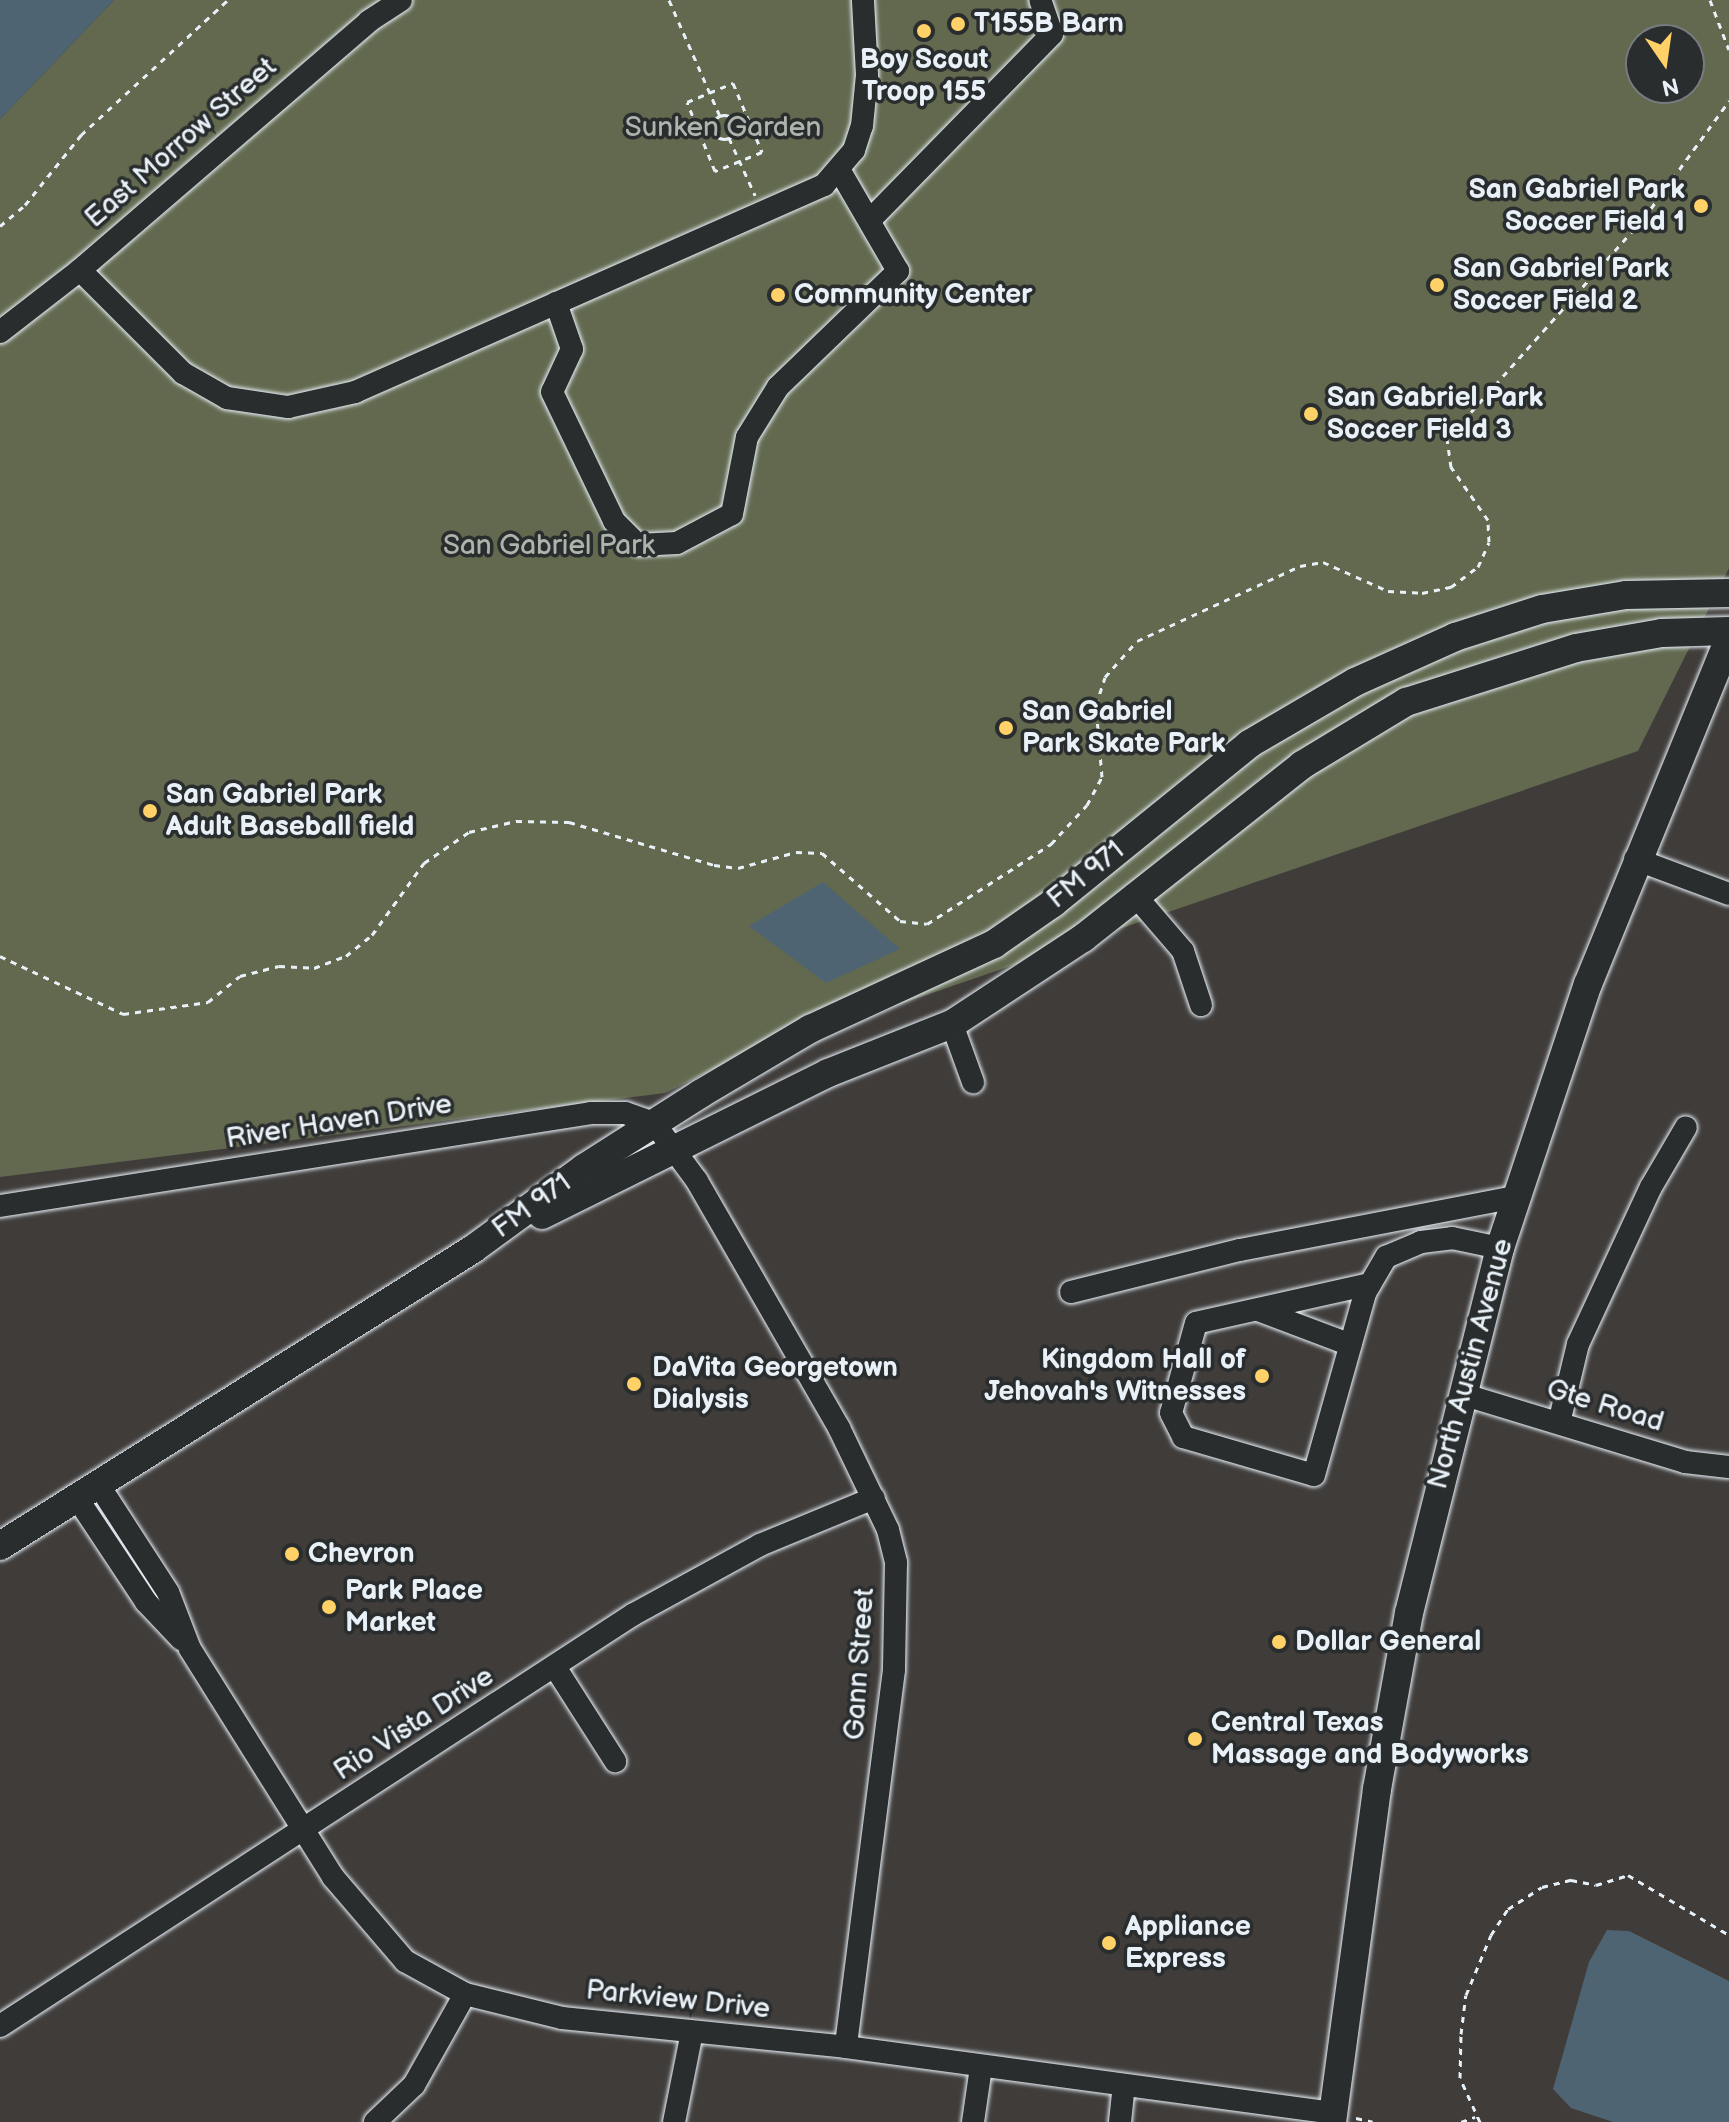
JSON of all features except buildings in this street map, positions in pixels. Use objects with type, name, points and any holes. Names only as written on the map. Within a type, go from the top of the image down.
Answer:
[{"type":"main road","name":"FM 971","points":[[0,1546],[473,1249],[654,1123],[810,1029],[994,944],[1107,859],[1249,744],[1355,682],[1455,637],[1542,609],[1626,595],[1729,593]]},
{"type":"main road","name":"FM 971","points":[[473,1249],[828,1073],[952,1024],[1083,938],[1134,894],[1302,765],[1406,702],[1576,648],[1662,633],[1729,631]]},
{"type":"main road","name":"North Austin Avenue","points":[[1332,2117],[1377,1789],[1409,1613],[1500,1248],[1635,859],[1729,638]]},
{"type":"main road","points":[[1107,859],[1134,894]]},
{"type":"street","name":"East Morrow Street","points":[[0,332],[80,270],[369,21],[401,0]]},
{"type":"street","points":[[80,270],[183,373],[227,398],[288,407],[355,392],[813,191],[840,171],[854,150],[866,100],[863,0]]},
{"type":"street","points":[[870,220],[1052,34],[1040,0]]},
{"type":"street","points":[[556,303],[572,349],[552,392],[614,521],[638,545],[677,543],[732,514],[747,437],[778,387],[898,271],[840,171]]},
{"type":"street","points":[[1635,859],[1729,894]]},
{"type":"street","points":[[1134,894],[1183,951],[1201,1005]]},
{"type":"street","points":[[952,1024],[973,1082]]},
{"type":"street","name":"River Haven Drive","points":[[0,1206],[591,1113],[625,1113],[654,1123]]},
{"type":"street","points":[[654,1123],[675,1148]]},
{"type":"street","points":[[1559,1423],[1580,1340],[1651,1187],[1686,1127]]},
{"type":"street","name":"Gann Street","points":[[675,1148],[839,1428],[874,1498],[896,1563],[899,1620],[846,2047]]},
{"type":"street","points":[[1071,1292],[1240,1250],[1516,1197]]},
{"type":"street","points":[[1412,1219],[1416,1245]]},
{"type":"street","points":[[1370,1284],[1196,1323],[1171,1413],[1183,1437],[1314,1475],[1370,1284],[1386,1257],[1416,1245],[1452,1238],[1500,1248]]},
{"type":"street","points":[[1258,1309],[1351,1345]]},
{"type":"street","name":"Gte Road","points":[[1465,1395],[1685,1462],[1729,1467]]},
{"type":"street","name":"Parkview Drive","points":[[88,1491],[168,1592],[190,1649],[333,1877],[405,1961],[465,1994],[562,2018],[846,2047],[1332,2117]]},
{"type":"street","name":"Rio Vista Drive","points":[[0,2026],[705,1572],[874,1498]]},
{"type":"street","points":[[555,1667],[615,1761]]},
{"type":"street","points":[[375,2122],[414,2085],[465,1994]]},
{"type":"street","points":[[679,2117],[692,2032]]},
{"type":"street","points":[[973,2122],[981,2067]]},
{"type":"street","points":[[1120,2122],[1124,2086]]},
{"type":"path","points":[[0,226],[25,205],[81,135],[228,0]]},
{"type":"path","points":[[669,0],[720,116],[735,125],[729,138]]},
{"type":"path","points":[[1710,0],[1729,50]]},
{"type":"path","points":[[733,83],[762,152],[740,162],[715,171],[687,102],[733,83]]},
{"type":"path","points":[[0,956],[123,1014],[208,1002],[240,976],[279,966],[314,968],[346,956],[372,935],[424,863],[469,832],[516,821],[569,822],[714,865],[738,868],[796,852],[822,853],[900,921],[927,924],[1051,844],[1087,805],[1102,777],[1096,705],[1105,677],[1137,641],[1300,566],[1323,562],[1388,591],[1422,593],[1451,587],[1478,567],[1489,542],[1488,520],[1451,467],[1447,439],[1644,218],[1729,101]]},
{"type":"path","points":[[720,116],[713,132],[729,138],[763,213]]},
{"type":"path","points":[[1480,2122],[1475,2117],[1460,2078],[1466,1995],[1491,1935],[1508,1909],[1542,1887],[1571,1880],[1596,1885],[1628,1875],[1729,1935]]},
{"type":"path","points":[[1461,2122],[1475,2117]]},
{"type":"green space","name":"San Gabriel Park","points":[[114,0],[1729,0],[1729,568],[1638,751],[722,1065],[665,1093],[0,1177],[0,119]]},
{"type":"water","points":[[0,0],[114,0],[0,119]]},
{"type":"water","points":[[823,882],[900,949],[826,983],[749,926]]},
{"type":"water","points":[[1607,1930],[1629,1931],[1729,1981],[1729,2122],[1613,2122],[1571,2108],[1553,2089],[1589,1962]]},
{"type":"place","name":"T155B Barn","points":[[958,24]]},
{"type":"place","name":"Boy Scout Troop 155","points":[[924,31]]},
{"type":"place","name":"San Gabriel Park Soccer Field 1","points":[[1701,206]]},
{"type":"place","name":"San Gabriel Park Soccer Field 2","points":[[1437,285]]},
{"type":"place","name":"Community Center","points":[[778,295]]},
{"type":"place","name":"San Gabriel Park Soccer Field 3","points":[[1311,414]]},
{"type":"place","name":"San Gabriel Park Skate Park","points":[[1006,728]]},
{"type":"place","name":"San Gabriel Park Adult Baseball field","points":[[150,811]]},
{"type":"place","name":"Kingdom Hall of Jehovah's Witnesses","points":[[1262,1376]]},
{"type":"place","name":"DaVita Georgetown Dialysis","points":[[634,1384]]},
{"type":"place","name":"Chevron","points":[[292,1554]]},
{"type":"place","name":"Park Place Market","points":[[329,1607]]},
{"type":"place","name":"Dollar General","points":[[1279,1642]]},
{"type":"place","name":"Central Texas Massage and Bodyworks","points":[[1195,1739]]},
{"type":"place","name":"Appliance Express","points":[[1109,1943]]},
{"type":"park label","name":"Sunken Garden","points":[[723,128]]}]
